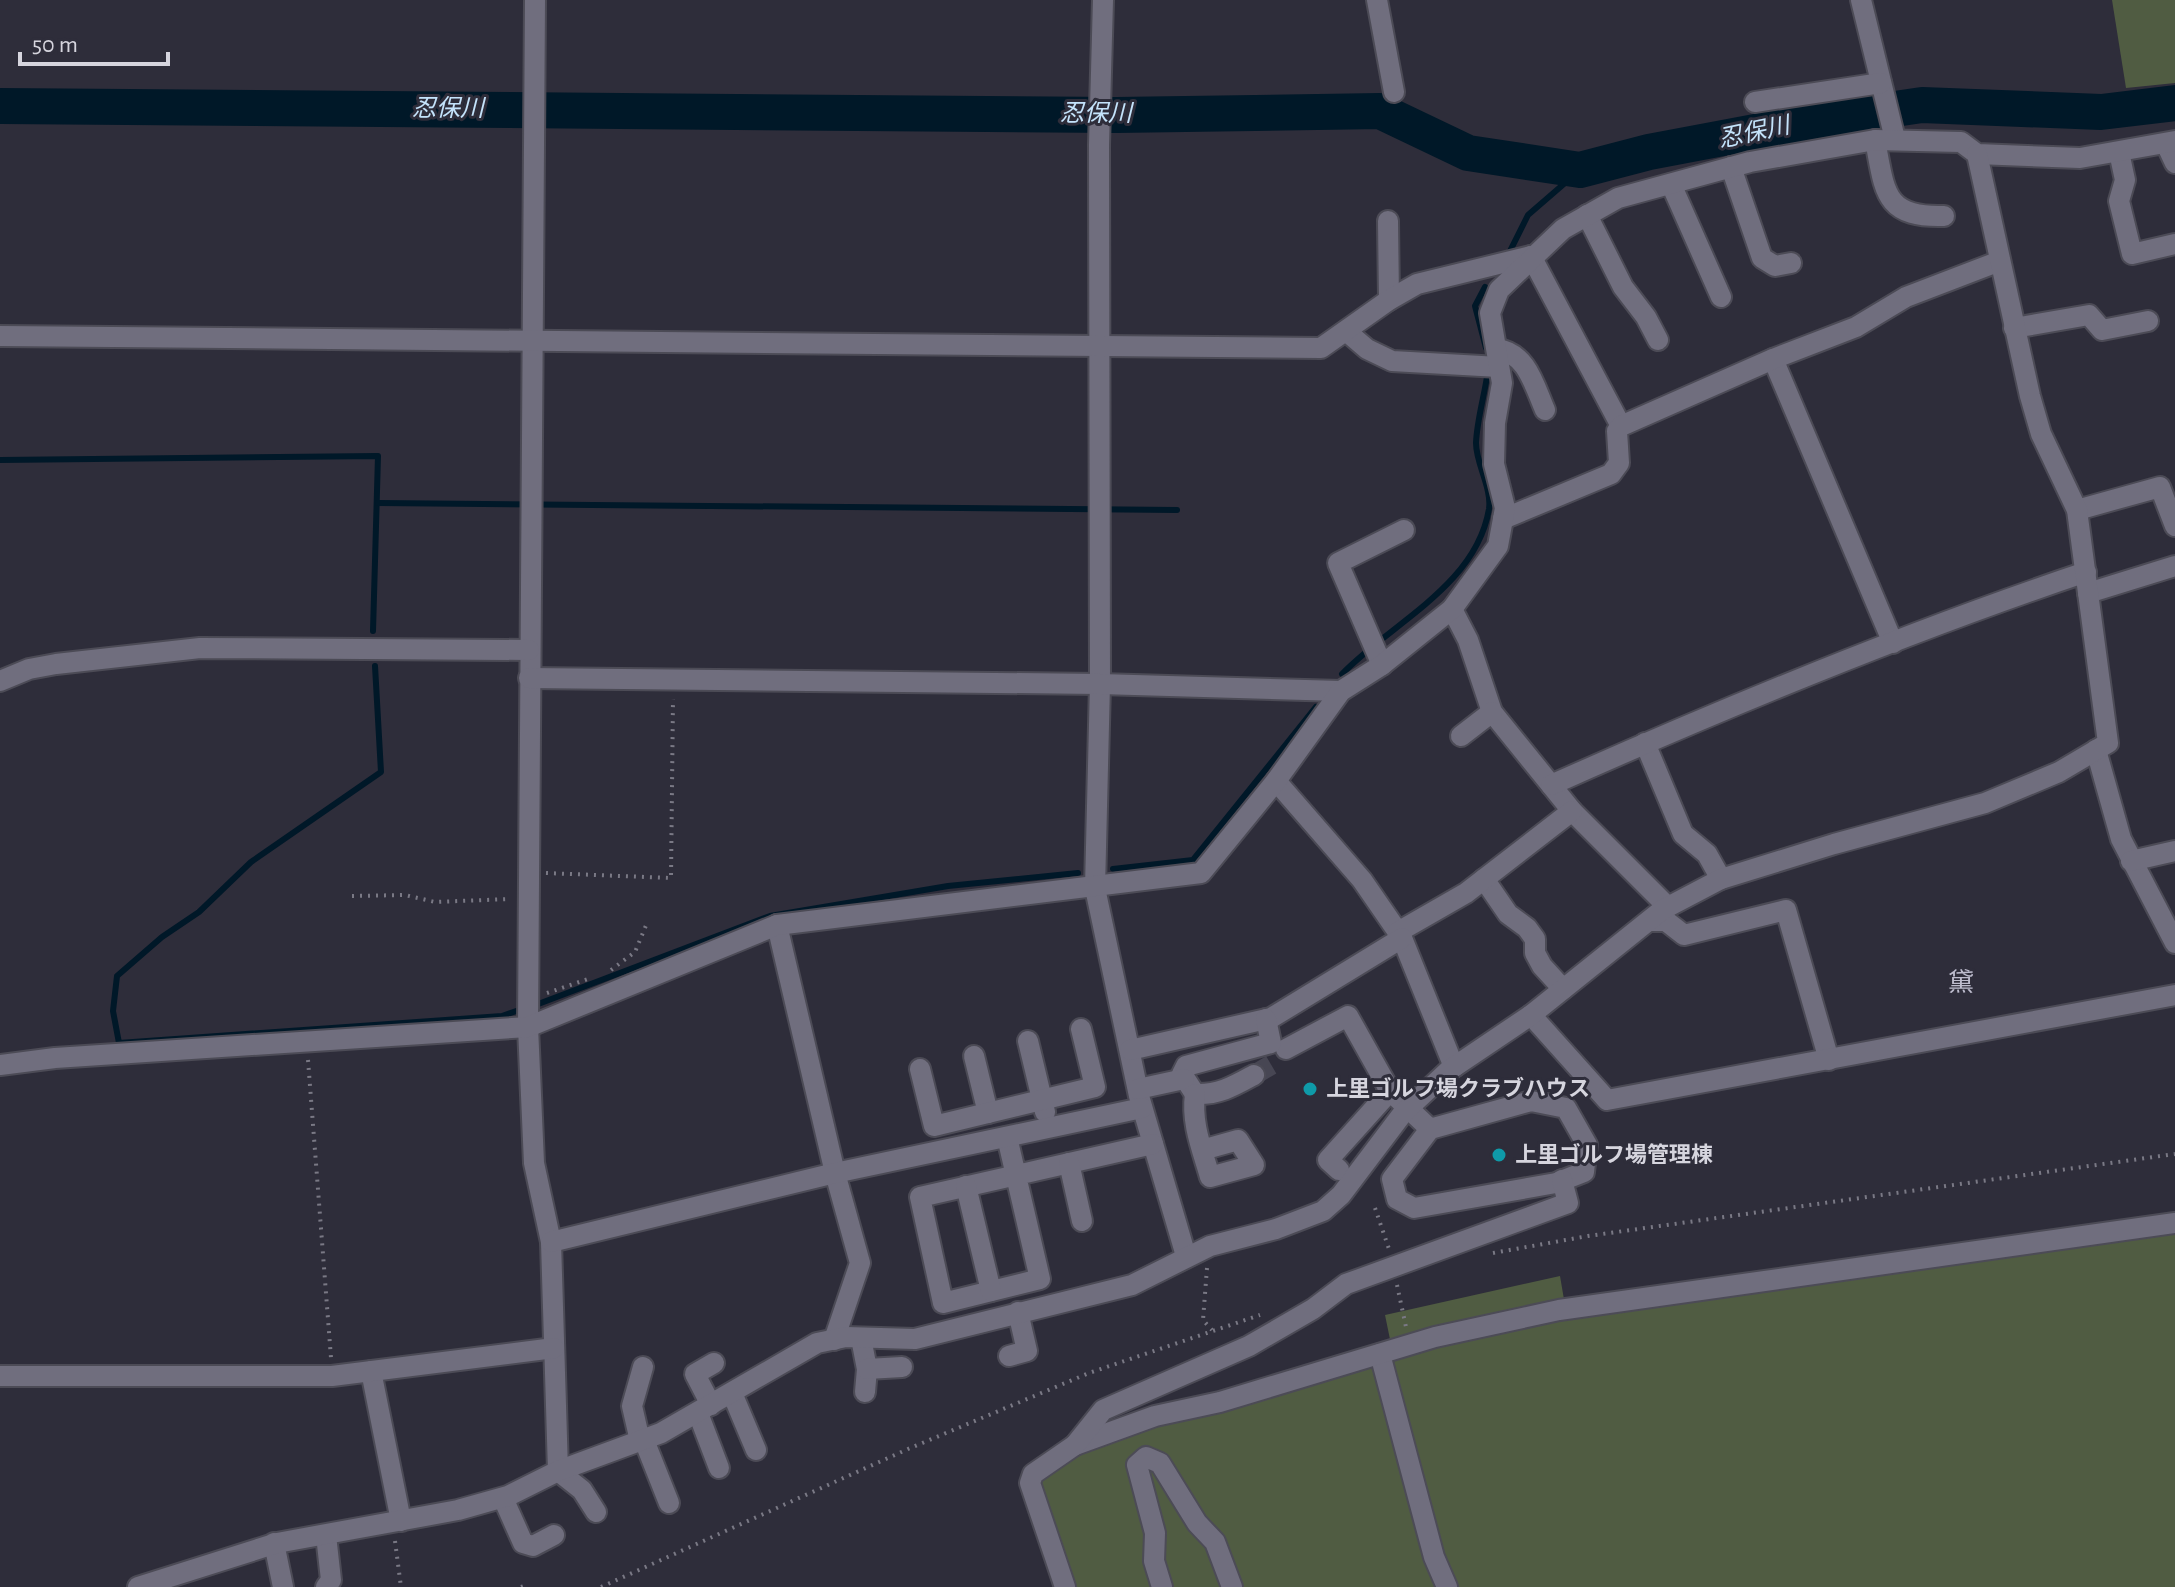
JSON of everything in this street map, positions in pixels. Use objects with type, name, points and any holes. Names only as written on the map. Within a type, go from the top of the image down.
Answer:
[{"type":"street","points":[[535,0],[528,1027],[534,1163],[551,1242],[558,1471],[582,1490],[596,1512]]},
{"type":"street","points":[[1103,0],[1099,145],[1100,684],[1095,888],[1140,1098],[1186,1256]]},
{"type":"street","points":[[1377,0],[1394,92]]},
{"type":"street","points":[[1861,0],[1882,87],[1888,139],[1884,187],[1893,203],[1906,214],[1944,216]]},
{"type":"street","points":[[1755,102],[1882,87]]},
{"type":"street","points":[[0,1065],[55,1058],[528,1027],[777,925],[1201,873],[1276,781],[1341,691],[1382,665],[1452,609],[1498,546],[1505,508],[1494,464],[1495,423],[1502,383],[1490,313],[1499,290],[1531,256],[1563,229],[1618,198],[1731,167],[1888,139],[1961,142],[1977,154],[2080,158],[2170,142],[2175,163]]},
{"type":"street","points":[[2119,152],[2125,180],[2119,201],[2132,254],[2175,244]]},
{"type":"street","points":[[138,1587],[274,1543],[397,1522],[503,1498],[558,1471],[642,1440],[705,1409],[817,1343],[861,1338],[915,1339],[1132,1285],[1210,1246],[1276,1229],[1323,1211],[1341,1195],[1408,1108],[1454,1067],[1531,1015],[1668,907],[1721,879],[1985,803],[2059,772],[2108,743],[2077,510],[2041,434],[2014,328],[1977,154]]},
{"type":"street","points":[[1731,167],[1762,258],[1775,266],[1791,263]]},
{"type":"street","points":[[1671,184],[1721,297]]},
{"type":"street","points":[[1587,215],[1623,287],[1646,317],[1658,340]]},
{"type":"street","points":[[1388,221],[1389,300]]},
{"type":"street","points":[[0,336],[1321,348],[1417,284],[1531,256]]},
{"type":"street","points":[[1531,256],[1621,426]]},
{"type":"street","points":[[1503,519],[1611,474],[1619,463],[1617,431],[1621,426],[1773,359],[1856,327],[1906,297],[2000,261]]},
{"type":"street","points":[[2014,328],[2089,315],[2102,330],[2148,321]]},
{"type":"street","points":[[1346,331],[1367,349],[1392,361],[1498,358],[1512,351],[1523,362],[1545,410]]},
{"type":"street","points":[[1773,359],[1893,643]]},
{"type":"street","points":[[2077,510],[2160,487],[2175,526]]},
{"type":"street","points":[[1382,665],[1338,563],[1404,530]]},
{"type":"street","points":[[1551,785],[1645,743],[1975,610],[2087,582],[2175,566]]},
{"type":"street","points":[[1452,609],[1468,640],[1492,712],[1572,811],[1668,907]]},
{"type":"street","points":[[0,681],[29,669],[56,664],[200,648],[529,650]]},
{"type":"street","points":[[529,678],[1100,684],[1341,691]]},
{"type":"street","points":[[1461,736],[1492,712]]},
{"type":"street","points":[[1645,743],[1683,834],[1707,854],[1721,879]]},
{"type":"street","points":[[2096,750],[2121,839],[2175,943]]},
{"type":"street","points":[[1276,781],[1362,880],[1400,935],[1454,1067]]},
{"type":"street","points":[[1130,1050],[1266,1019],[1484,879],[1572,811]]},
{"type":"street","points":[[2131,861],[2175,851]]},
{"type":"street","points":[[1484,879],[1508,914],[1527,928],[1535,939],[1535,953],[1542,966],[1563,989]]},
{"type":"street","points":[[1649,921],[1666,921],[1684,935],[1786,910],[1829,1060]]},
{"type":"street","points":[[777,925],[835,1173],[860,1263],[834,1340]]},
{"type":"street","points":[[1531,1015],[1607,1100],[2175,995]]},
{"type":"street","points":[[1202,1150],[1192,1114],[1186,1066],[1278,1051],[1348,1016],[1390,1091],[1430,1129]]},
{"type":"street","points":[[1266,1019],[1278,1051]]},
{"type":"street","points":[[920,1069],[934,1126],[1095,1087],[1081,1029]]},
{"type":"street","points":[[1028,1041],[1049,1128]]},
{"type":"street","points":[[974,1056],[988,1113]]},
{"type":"street","points":[[551,1242],[835,1173],[1049,1128],[1140,1098],[1189,1087],[1223,1093],[1254,1075]]},
{"type":"street","points":[[1339,1170],[1328,1160],[1390,1091]]},
{"type":"street","points":[[1531,1101],[1566,1108],[1587,1145],[1584,1172],[1562,1180],[1414,1208],[1397,1199],[1392,1179],[1430,1129],[1531,1101]]},
{"type":"street","points":[[1007,1137],[1016,1175],[1040,1279],[943,1303],[920,1197],[966,1186],[1016,1175],[1153,1144]]},
{"type":"street","points":[[1069,1163],[1082,1221]]},
{"type":"street","points":[[1075,1445],[1103,1410],[1249,1346],[1313,1309],[1346,1284],[1393,1270],[1425,1253],[1568,1203],[1562,1180]]},
{"type":"street","points":[[966,1186],[991,1291]]},
{"type":"street","points":[[1065,1587],[1030,1483],[1033,1474],[1075,1445],[1155,1416],[1220,1402],[1435,1337],[1559,1310],[2175,1223]]},
{"type":"street","points":[[1009,1356],[1027,1351],[1018,1312]]},
{"type":"street","points":[[861,1338],[867,1369],[865,1392]]},
{"type":"street","points":[[0,1376],[332,1376],[554,1348]]},
{"type":"street","points":[[1380,1354],[1434,1557],[1447,1587]]},
{"type":"street","points":[[714,1363],[695,1374],[719,1468]]},
{"type":"street","points":[[643,1367],[632,1406],[642,1440],[669,1503]]},
{"type":"street","points":[[867,1369],[902,1367]]},
{"type":"street","points":[[371,1371],[397,1522]]},
{"type":"street","points":[[732,1393],[756,1450]]},
{"type":"street","points":[[1162,1587],[1154,1561],[1155,1533],[1137,1465],[1146,1457],[1160,1463],[1197,1523],[1215,1542],[1232,1587]]},
{"type":"street","points":[[503,1498],[523,1543],[533,1546],[554,1535]]},
{"type":"street","points":[[326,1535],[331,1580],[326,1587]]},
{"type":"street","points":[[274,1543],[283,1587]]},
{"type":"path","points":[[528,872],[671,878],[673,694]]},
{"type":"path","points":[[352,896],[405,895],[435,902],[528,898]]},
{"type":"path","points":[[609,972],[635,952],[647,923]]},
{"type":"path","points":[[527,999],[595,977]]},
{"type":"path","points":[[307,1041],[332,1376]]},
{"type":"path","points":[[1483,1254],[1588,1236],[2175,1154]]},
{"type":"path","points":[[1210,1246],[1203,1320],[1212,1330]]},
{"type":"path","points":[[601,1587],[908,1449],[1089,1373],[1262,1314]]},
{"type":"path","points":[[397,1522],[401,1587]]},
{"type":"green space","points":[[2112,0],[2175,0],[2175,83],[2126,88]]},
{"type":"green space","points":[[2175,1228],[2175,1587],[1071,1587],[1038,1476],[1123,1436],[1167,1420],[1393,1354],[1385,1315],[1560,1276],[1567,1317]]},
{"type":"waterway","name":"忍保川","points":[[0,106],[1116,115],[1380,111],[1468,153],[1580,170],[1649,152],[1813,121],[1922,105],[2101,112],[2175,103]]},
{"type":"waterway","points":[[1507,257],[1528,215],[1580,170]]},
{"type":"waterway","points":[[1485,287],[1475,306],[1486,348]]},
{"type":"waterway","points":[[1342,674],[1450,582],[1481,536],[1489,501],[1476,443],[1488,370]]},
{"type":"waterway","points":[[0,460],[378,456],[373,631]]},
{"type":"waterway","points":[[378,503],[1177,510]]},
{"type":"waterway","points":[[375,666],[381,772],[251,862],[199,912],[162,937],[117,976],[113,1011],[119,1043],[502,1016],[522,1009]]},
{"type":"waterway","points":[[1113,869],[1193,860],[1316,707]]},
{"type":"waterway","points":[[533,1006],[770,916],[948,886],[1078,873]]},
{"type":"tunnel","points":[[1254,1075],[1278,1061]]},
{"type":"place","name":"上里ゴルフ場クラブハウス","points":[[1310,1089]]},
{"type":"place","name":"上里ゴルフ場管理棟","points":[[1499,1155]]},
{"type":"district","name":"黛","points":[[1961,983]]}]
